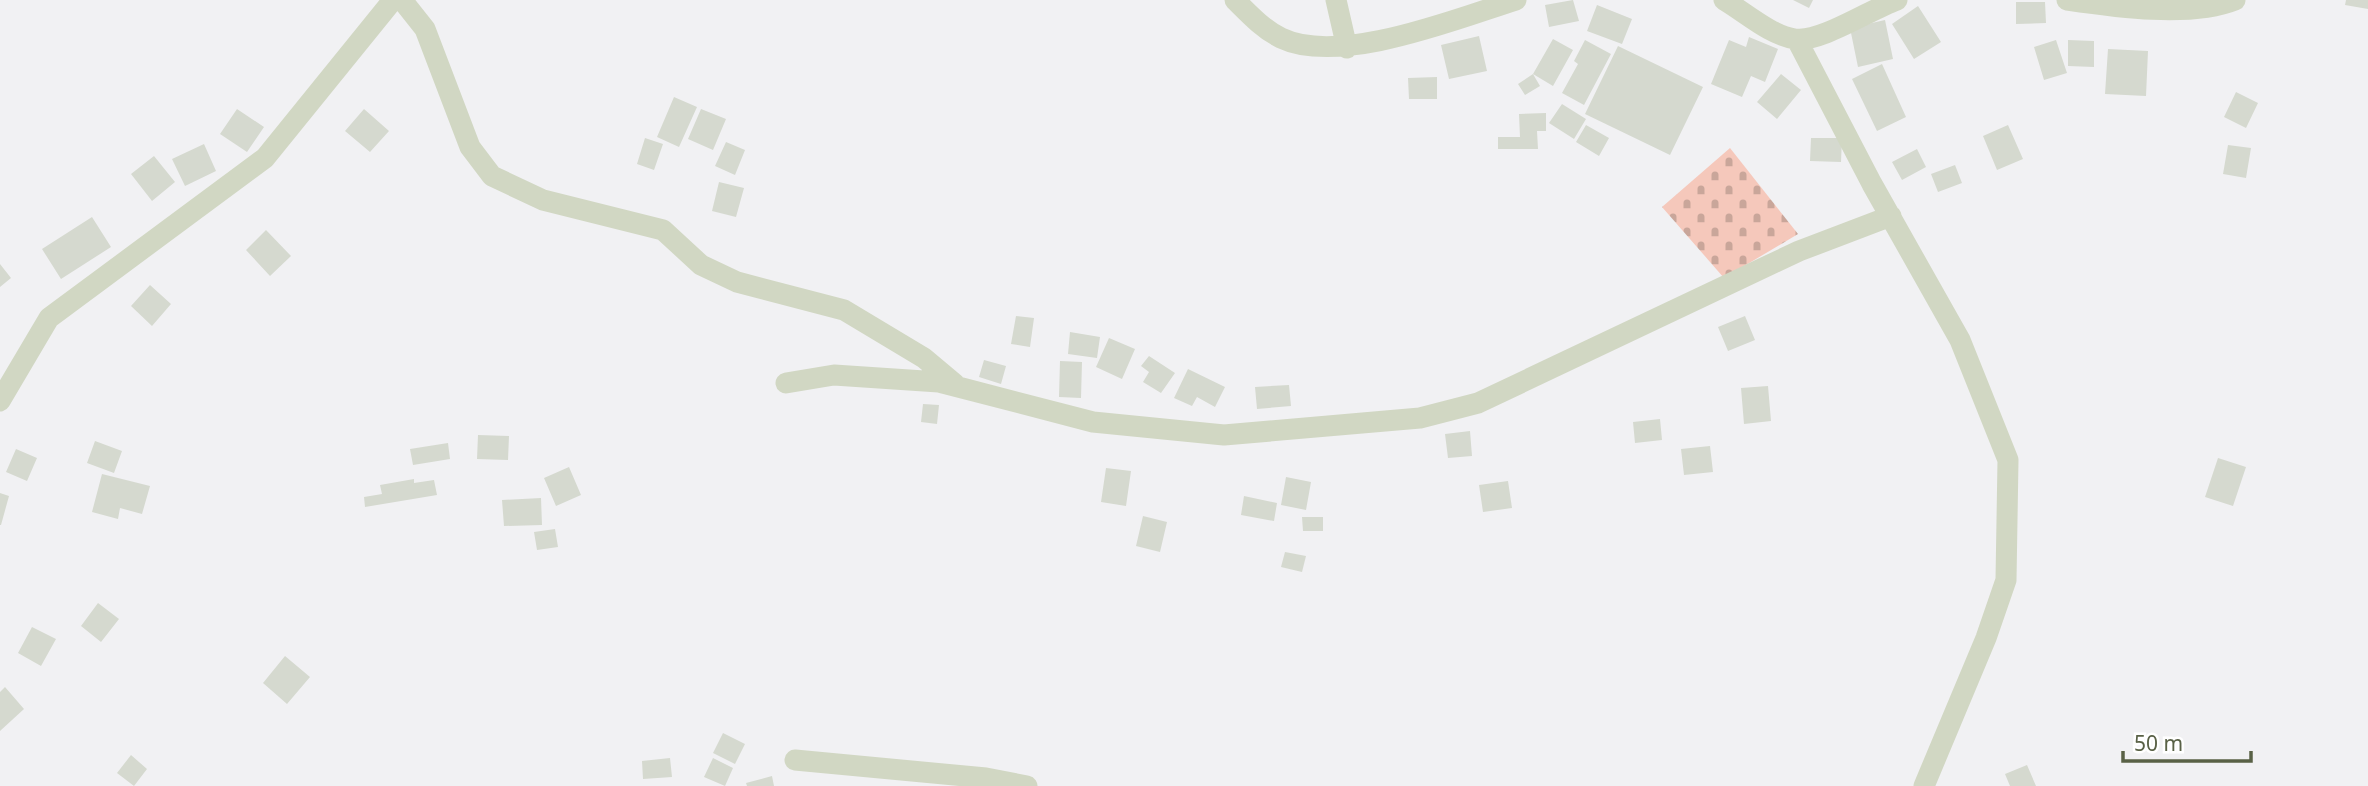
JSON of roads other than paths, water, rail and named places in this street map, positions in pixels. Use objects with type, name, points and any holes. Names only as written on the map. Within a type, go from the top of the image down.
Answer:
[{"type":"street","points":[[0,401],[49,318],[265,158],[393,0]]},
{"type":"street","points":[[402,0],[425,29],[470,147],[492,176],[543,200],[663,230],[701,265],[737,282],[844,310],[925,358],[957,387]]},
{"type":"street","points":[[1235,0],[1260,24],[1281,38],[1306,46],[1347,48],[1516,0]]},
{"type":"street","points":[[1336,0],[1347,48]]},
{"type":"street","points":[[1724,0],[1777,33],[1797,40],[1817,36],[1897,0]]},
{"type":"street","points":[[2067,0],[2130,10],[2221,6],[2235,0]]},
{"type":"street","points":[[1797,40],[1960,340],[2008,460],[2006,580],[1986,638],[1924,786]]},
{"type":"street","points":[[786,383],[834,375],[939,382],[1093,422],[1224,435],[1420,418],[1478,403],[1799,251],[1891,216]]},
{"type":"street","points":[[795,760],[986,778],[1027,786]]}]
